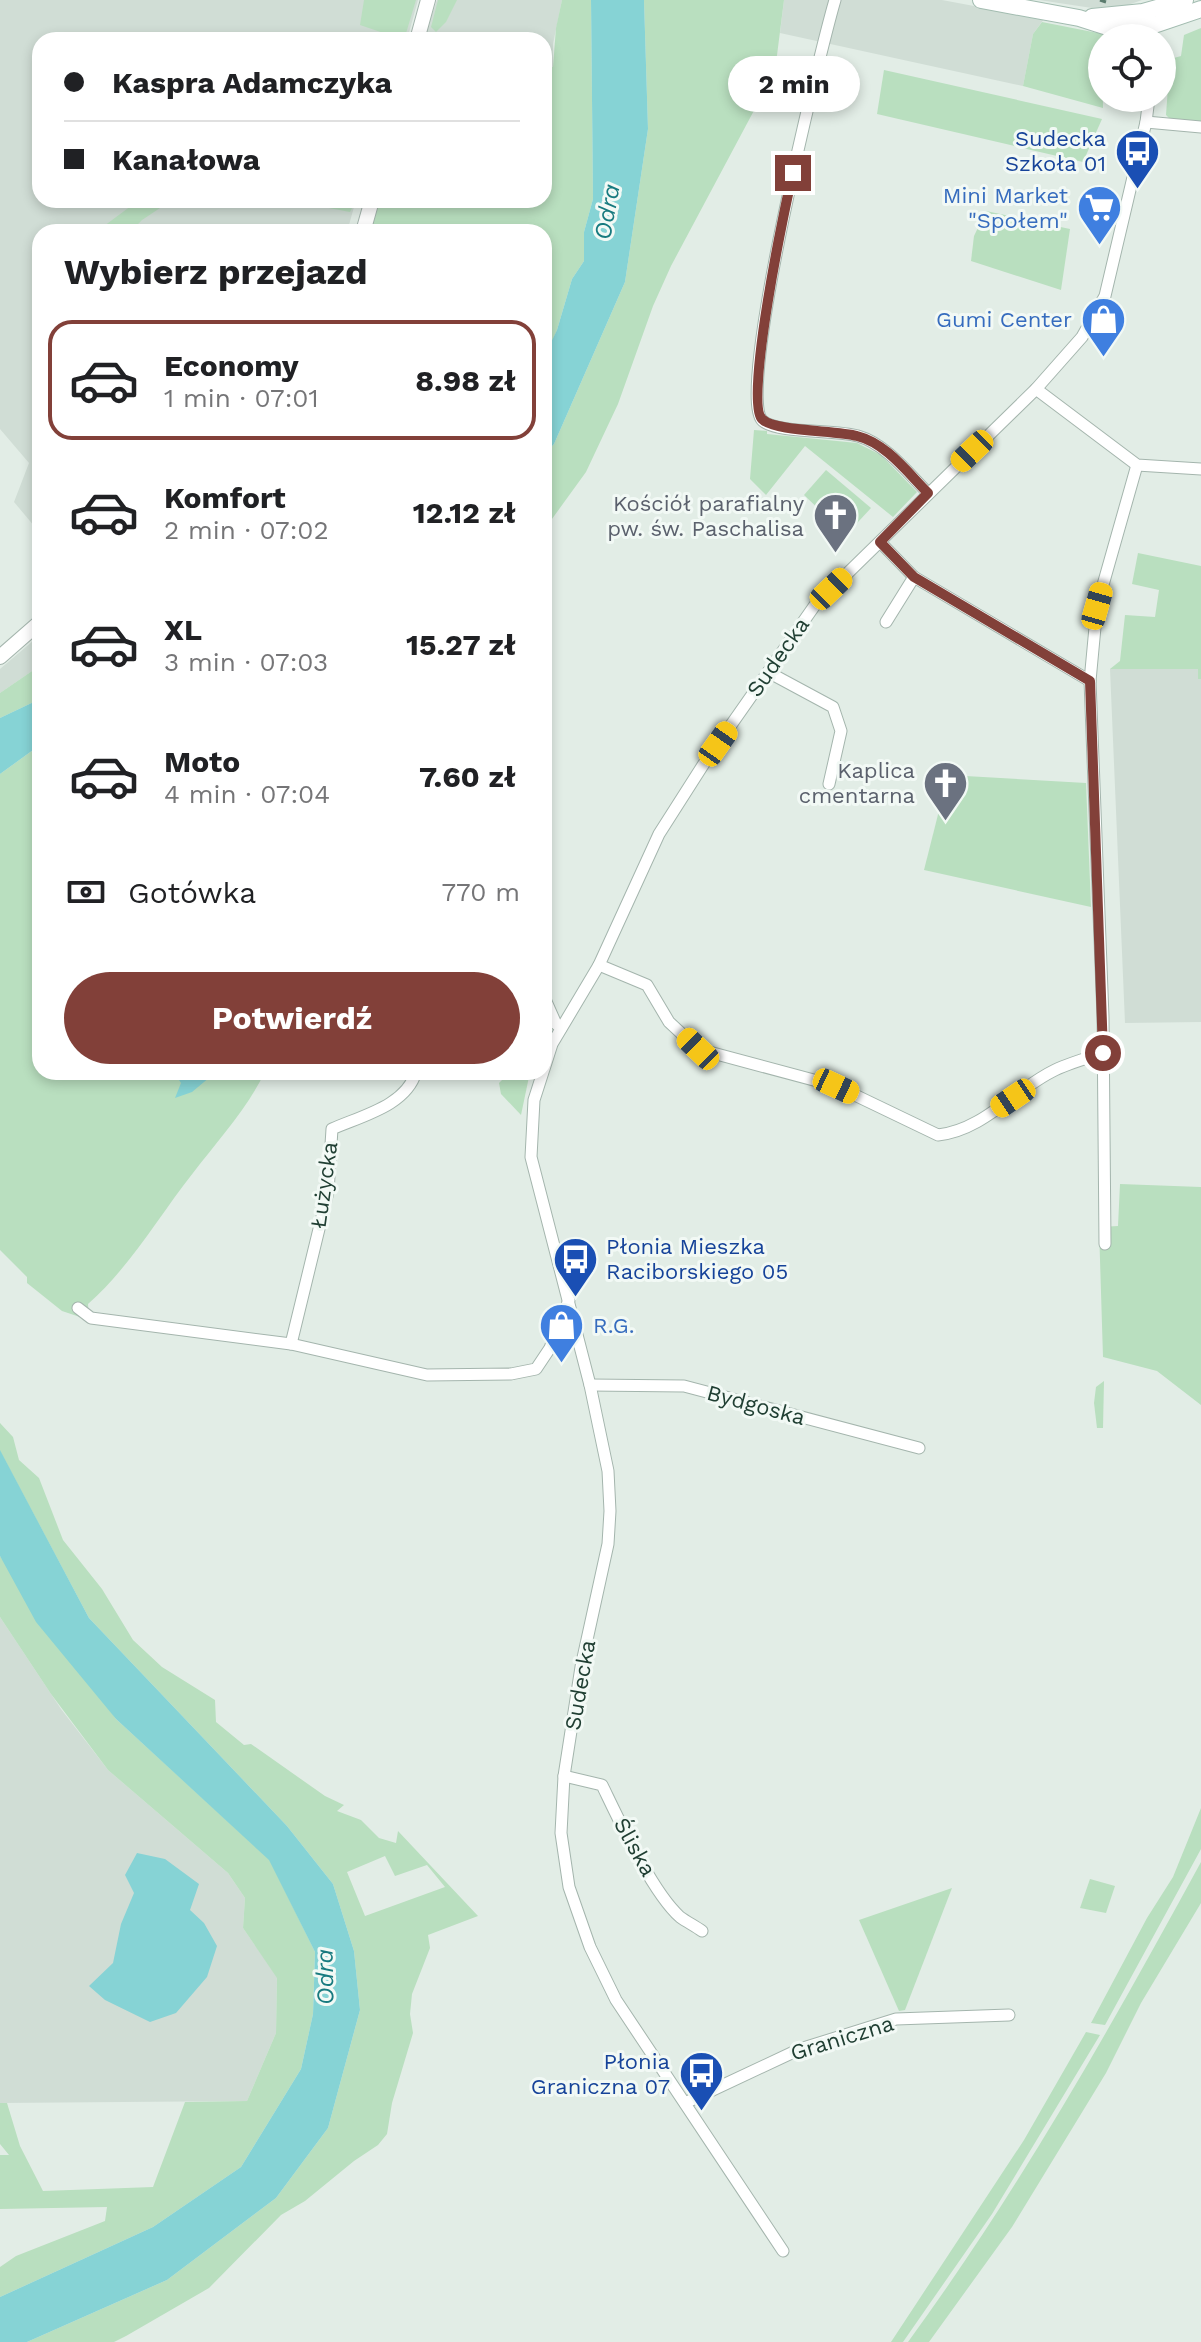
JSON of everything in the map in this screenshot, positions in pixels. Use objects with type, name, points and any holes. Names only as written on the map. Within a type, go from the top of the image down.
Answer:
[{"type":"main road","points":[[981,0],[1112,27],[1140,27],[1185,0]]},
{"type":"main road","points":[[1156,18],[1201,9]]},
{"type":"street","points":[[419,32],[428,0]]},
{"type":"street","points":[[835,0],[779,233],[763,339],[756,402],[758,415],[763,421],[776,426],[859,436],[895,459],[928,493]]},
{"type":"street","name":"Sudecka","points":[[552,1049],[599,965],[659,834],[815,605],[1036,389],[1082,337],[1105,296],[1147,112]]},
{"type":"street","points":[[1146,122],[1201,127]]},
{"type":"street","points":[[1036,389],[1137,465],[1201,469]]},
{"type":"street","points":[[1105,1244],[1103,1053],[1090,681],[1097,606],[1137,465]]},
{"type":"street","points":[[880,542],[914,577],[1090,681]]},
{"type":"street","points":[[886,622],[914,577]]},
{"type":"street","points":[[0,657],[32,629]]},
{"type":"street","points":[[768,672],[833,707],[841,731],[829,784]]},
{"type":"street","points":[[599,965],[647,985],[669,1022],[698,1049],[836,1086],[938,1135],[972,1124],[1054,1071],[1103,1053]]},
{"type":"street","points":[[552,1015],[561,1028]]},
{"type":"street","name":"Łużycka","points":[[291,1344],[328,1192],[332,1129],[389,1104],[412,1085],[414,1080]]},
{"type":"street","name":"Sudecka","points":[[540,1080],[534,1100],[531,1157],[590,1385],[608,1471],[610,1511],[608,1544],[581,1667],[564,1776],[561,1833],[569,1887],[590,1947],[616,2000],[783,2251]]},
{"type":"street","points":[[78,1308],[91,1318],[291,1344],[427,1375],[511,1374],[536,1369],[550,1348],[569,1299]]},
{"type":"street","name":"Bydgoska","points":[[590,1385],[684,1386],[919,1448]]},
{"type":"street","name":"Śliska","points":[[564,1776],[602,1785],[630,1843],[659,1889],[679,1916],[702,1931]]},
{"type":"street","name":"Graniczna","points":[[685,2103],[800,2049],[896,2019],[1009,2015]]},
{"type":"shaded area","points":[[0,0],[418,0],[409,32],[32,32],[32,208],[354,208],[349,224],[32,224],[32,523],[14,502],[29,463],[0,429]]},
{"type":"shaded area","points":[[437,0],[562,0],[553,44],[553,68],[552,32],[426,32]]},
{"type":"shaded area","points":[[784,0],[942,0],[1044,19],[1033,34],[1023,86],[780,33]]},
{"type":"shaded area","points":[[1039,0],[1142,0],[1128,5],[1092,8]]},
{"type":"shaded area","points":[[32,642],[32,671],[0,693],[0,669]]},
{"type":"shaded area","points":[[1110,669],[1198,669],[1198,679],[1201,679],[1201,1022],[1125,1023]]},
{"type":"shaded area","points":[[0,1617],[61,1709],[108,1770],[228,1873],[245,1898],[243,1928],[277,1977],[276,2033],[247,2101],[0,2103]]},
{"type":"green space","points":[[364,0],[416,0],[406,32],[381,32],[360,25]]},
{"type":"green space","points":[[438,0],[457,0],[446,22],[436,32],[431,27]]},
{"type":"green space","points":[[562,0],[591,0],[593,199],[584,232],[584,261],[572,279],[552,342],[552,224],[369,224],[374,208],[552,208],[552,67]]},
{"type":"green space","points":[[644,0],[784,0],[775,71],[671,266],[653,306],[618,404],[586,472],[552,519],[552,446],[625,282],[648,129]]},
{"type":"green space","points":[[1042,22],[1088,31],[1088,104],[1023,86],[1033,34]]},
{"type":"green space","points":[[1201,28],[1201,123],[1171,120],[1166,115],[1166,112],[1176,112],[1176,57],[1181,56],[1184,35]]},
{"type":"green space","points":[[884,70],[1102,119],[1083,162],[877,114]]},
{"type":"green space","points":[[128,208],[160,208],[138,224],[107,224]]},
{"type":"green space","points":[[329,208],[352,208],[350,212]]},
{"type":"green space","points":[[986,211],[1070,229],[1061,290],[971,261],[974,236]]},
{"type":"green space","points":[[754,430],[857,443],[881,455],[917,492],[893,517],[805,446],[766,495],[750,479]]},
{"type":"green space","points":[[826,470],[871,508],[846,535],[804,495]]},
{"type":"green space","points":[[1138,553],[1201,566],[1201,679],[1198,679],[1198,669],[1110,669],[1120,661],[1125,615],[1155,617],[1159,590],[1132,584]]},
{"type":"green space","points":[[32,671],[32,703],[0,718],[0,693]]},
{"type":"green space","points":[[32,751],[32,1080],[261,1080],[241,1112],[131,1258],[88,1304],[89,1320],[62,1311],[27,1283],[27,1277],[0,1250],[0,774]]},
{"type":"green space","points":[[948,775],[1086,783],[1091,907],[924,870]]},
{"type":"green space","points":[[502,1080],[528,1080],[521,1115],[501,1094],[499,1083]]},
{"type":"green space","points":[[1120,1184],[1201,1187],[1201,1405],[1157,1371],[1103,1357],[1099,1227],[1118,1226]]},
{"type":"green space","points":[[1104,1381],[1103,1428],[1097,1428],[1096,1387]]},
{"type":"green space","points":[[0,1423],[13,1437],[19,1460],[39,1478],[63,1540],[102,1589],[133,1640],[162,1667],[215,1700],[216,1722],[244,1745],[251,1744],[325,1796],[344,1805],[337,1811],[361,1820],[379,1838],[396,1843],[398,1831],[478,1916],[428,1935],[430,1948],[412,1994],[410,2014],[413,2033],[392,2103],[387,2134],[378,2145],[305,2201],[281,2215],[209,2288],[114,2342],[27,2342],[167,2280],[276,2198],[328,2128],[360,2010],[354,1951],[333,1884],[287,1826],[89,1618],[0,1451]],"holes":[[[385,1856],[395,1876],[427,1865],[445,1887],[365,1916],[347,1872]]]},
{"type":"green space","points":[[0,1556],[116,1719],[270,1860],[315,1952],[313,2014],[301,2069],[241,2167],[153,2227],[0,2297],[0,2267],[16,2256],[105,2221],[107,2207],[0,2209],[0,2155],[9,2155],[0,2144],[0,2103],[7,2103],[20,2146],[43,2191],[153,2187],[185,2102],[247,2101],[276,2033],[277,1978],[243,1928],[245,1898],[228,1873],[108,1770],[51,1694],[0,1617]]},
{"type":"green space","points":[[1201,1808],[1201,1849],[1105,2025],[1091,2023],[1147,1918],[1173,1877]]},
{"type":"green space","points":[[1201,1862],[1201,1903],[1141,2003],[1106,2073],[1012,2227],[929,2342],[908,2342],[1026,2167]]},
{"type":"green space","points":[[1090,1879],[1115,1886],[1106,1913],[1080,1908]]},
{"type":"green space","points":[[952,1888],[905,2010],[899,2011],[859,1920]]},
{"type":"green space","points":[[1086,2032],[1100,2035],[992,2214],[903,2342],[891,2342],[1024,2140]]},
{"type":"water","name":"Odra","points":[[591,0],[644,0],[648,129],[625,282],[552,446],[552,340],[572,279],[584,261],[584,232],[593,199]]},
{"type":"water","points":[[32,703],[32,751],[0,774],[0,718]]},
{"type":"water","points":[[179,1080],[206,1080],[192,1092],[175,1098],[181,1083]]},
{"type":"water","name":"Odra","points":[[0,1450],[89,1618],[287,1826],[333,1884],[354,1951],[360,2010],[328,2128],[276,2198],[167,2280],[27,2342],[0,2342],[0,2297],[153,2227],[241,2167],[301,2069],[313,2014],[315,1952],[269,1860],[116,1719],[36,1622],[0,1556]]},
{"type":"water","points":[[137,1853],[165,1859],[199,1884],[190,1910],[204,1923],[217,1946],[207,1977],[176,2013],[150,2022],[105,2000],[89,1986],[113,1963],[121,1924],[134,1893],[125,1875]]},
{"type":"railway","points":[[1100,0],[1106,2]]},
{"type":"place","name":"Sudecka Szkoła 01","points":[[1137,190]]},
{"type":"place","name":"Mini Market \"Społem\"","points":[[1099,247]]},
{"type":"place","name":"Gumi Center","points":[[1103,358]]},
{"type":"place","name":"Kościół parafialny pw. św. Paschalisa","points":[[835,555]]},
{"type":"place","name":"Kaplica cmentarna","points":[[946,822]]},
{"type":"place","name":"Płonia Mieszka Raciborskiego 05","points":[[575,1298]]},
{"type":"place","name":"R.G.","points":[[562,1364]]},
{"type":"place","name":"Płonia Graniczna 07","points":[[701,2113]]},
{"type":"route","points":[[793,173],[779,233],[763,339],[756,402],[758,415],[763,421],[776,426],[859,436],[895,459],[928,493],[880,542],[914,577],[1090,681],[1103,1053]]}]
